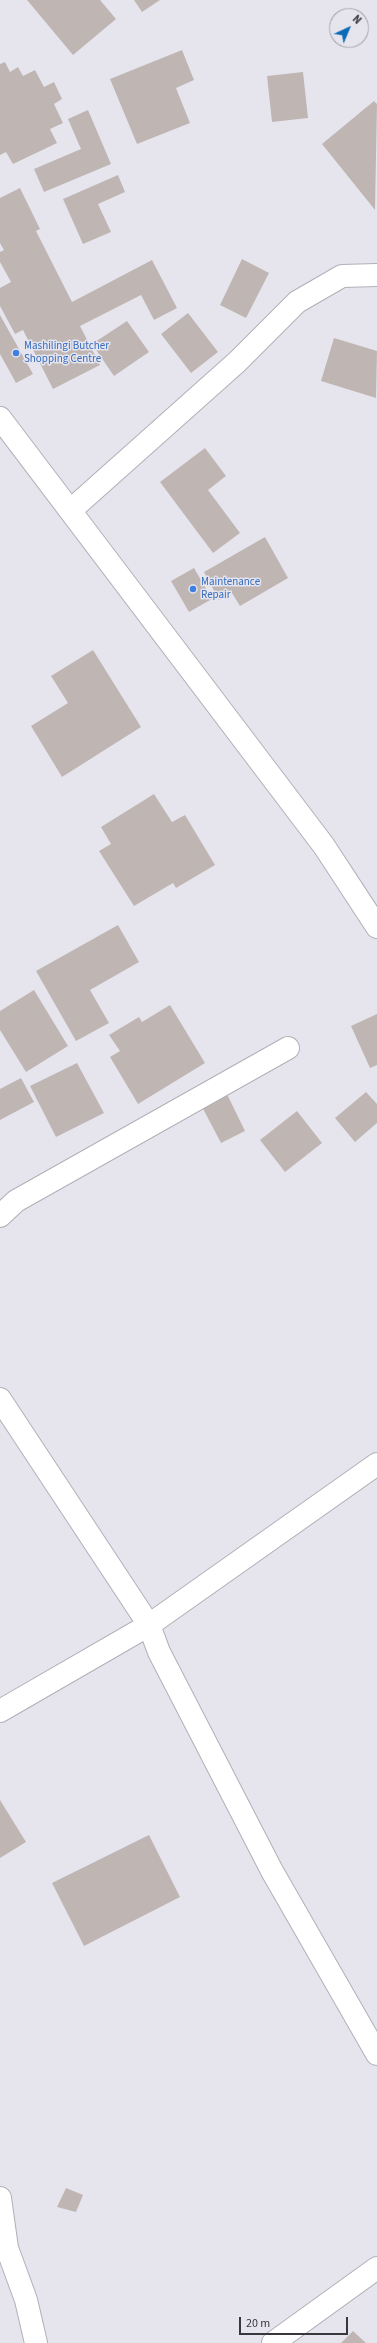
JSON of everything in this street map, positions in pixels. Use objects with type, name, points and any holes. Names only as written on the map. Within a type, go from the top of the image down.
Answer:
[{"type":"street","points":[[71,510],[238,362],[297,302],[342,276],[377,275]]},
{"type":"street","points":[[0,418],[324,846],[377,927]]},
{"type":"street","points":[[0,1216],[16,1201],[288,1048]]},
{"type":"street","points":[[0,1399],[149,1625],[160,1652],[272,1871],[377,2054]]},
{"type":"street","points":[[0,1710],[149,1625],[377,1464]]},
{"type":"street","points":[[0,2198],[7,2248],[26,2300],[36,2343]]},
{"type":"street","points":[[273,2343],[377,2268]]},
{"type":"building","points":[[27,0],[100,0],[116,19],[73,55]]},
{"type":"building","points":[[134,0],[160,0],[142,12]]},
{"type":"building","points":[[182,50],[194,80],[176,88],[190,123],[137,144],[110,79]]},
{"type":"building","points":[[5,62],[10,72],[18,67],[23,76],[35,70],[44,87],[54,82],[62,99],[54,104],[63,123],[50,129],[57,143],[13,164],[6,152],[0,155],[0,64]]},
{"type":"building","points":[[303,72],[308,118],[272,122],[267,76]]},
{"type":"building","points":[[374,101],[377,104],[375,210],[322,144]]},
{"type":"building","points":[[88,110],[111,164],[44,192],[34,169],[81,149],[68,119]]},
{"type":"building","points":[[118,175],[125,192],[98,204],[111,232],[83,244],[63,199]]},
{"type":"building","points":[[20,188],[40,229],[36,231],[72,302],[152,260],[177,308],[154,320],[141,295],[80,326],[100,365],[53,389],[23,330],[15,334],[0,306],[0,288],[11,282],[0,262],[0,252],[4,250],[0,243],[0,198]]},
{"type":"building","points":[[242,259],[269,273],[246,318],[220,305]]},
{"type":"building","points":[[188,313],[218,352],[191,373],[161,334]]},
{"type":"building","points":[[0,315],[33,374],[16,383],[0,354]]},
{"type":"building","points":[[127,321],[149,352],[114,376],[92,344]]},
{"type":"building","points":[[334,338],[377,351],[376,398],[321,381]]},
{"type":"building","points":[[205,448],[226,476],[208,490],[240,533],[213,553],[160,482]]},
{"type":"building","points":[[265,537],[288,578],[240,606],[232,593],[219,600],[204,572]]},
{"type":"building","points":[[194,568],[212,599],[189,612],[171,581]]},
{"type":"building","points":[[93,650],[141,727],[62,777],[31,726],[68,703],[51,676]]},
{"type":"building","points":[[154,794],[172,822],[185,815],[215,865],[176,888],[173,883],[134,906],[99,851],[111,844],[101,827]]},
{"type":"building","points":[[118,925],[139,962],[90,990],[109,1023],[76,1041],[36,971]]},
{"type":"building","points":[[34,990],[68,1046],[26,1072],[0,1030],[0,1011]]},
{"type":"building","points":[[170,1005],[205,1063],[138,1104],[110,1057],[120,1051],[109,1035],[139,1017],[142,1022]]},
{"type":"building","points":[[377,1014],[377,1065],[370,1068],[351,1026]]},
{"type":"building","points":[[77,1063],[104,1113],[56,1137],[30,1086]]},
{"type":"building","points":[[21,1078],[34,1102],[0,1120],[0,1089]]},
{"type":"building","points":[[225,1090],[245,1131],[221,1143],[200,1103]]},
{"type":"building","points":[[366,1092],[377,1104],[377,1123],[355,1142],[335,1118]]},
{"type":"building","points":[[297,1111],[322,1143],[285,1172],[260,1140]]},
{"type":"building","points":[[0,1800],[26,1842],[0,1858]]},
{"type":"building","points":[[149,1835],[180,1897],[84,1946],[52,1883]]},
{"type":"building","points":[[66,2188],[83,2195],[76,2212],[57,2207]]},
{"type":"building","points":[[353,2331],[366,2343],[341,2343]]},
{"type":"place","name":"Mashilingi Butcher Shopping Centre","points":[[16,353]]},
{"type":"place","name":"Maintenance Repair","points":[[193,589]]}]
